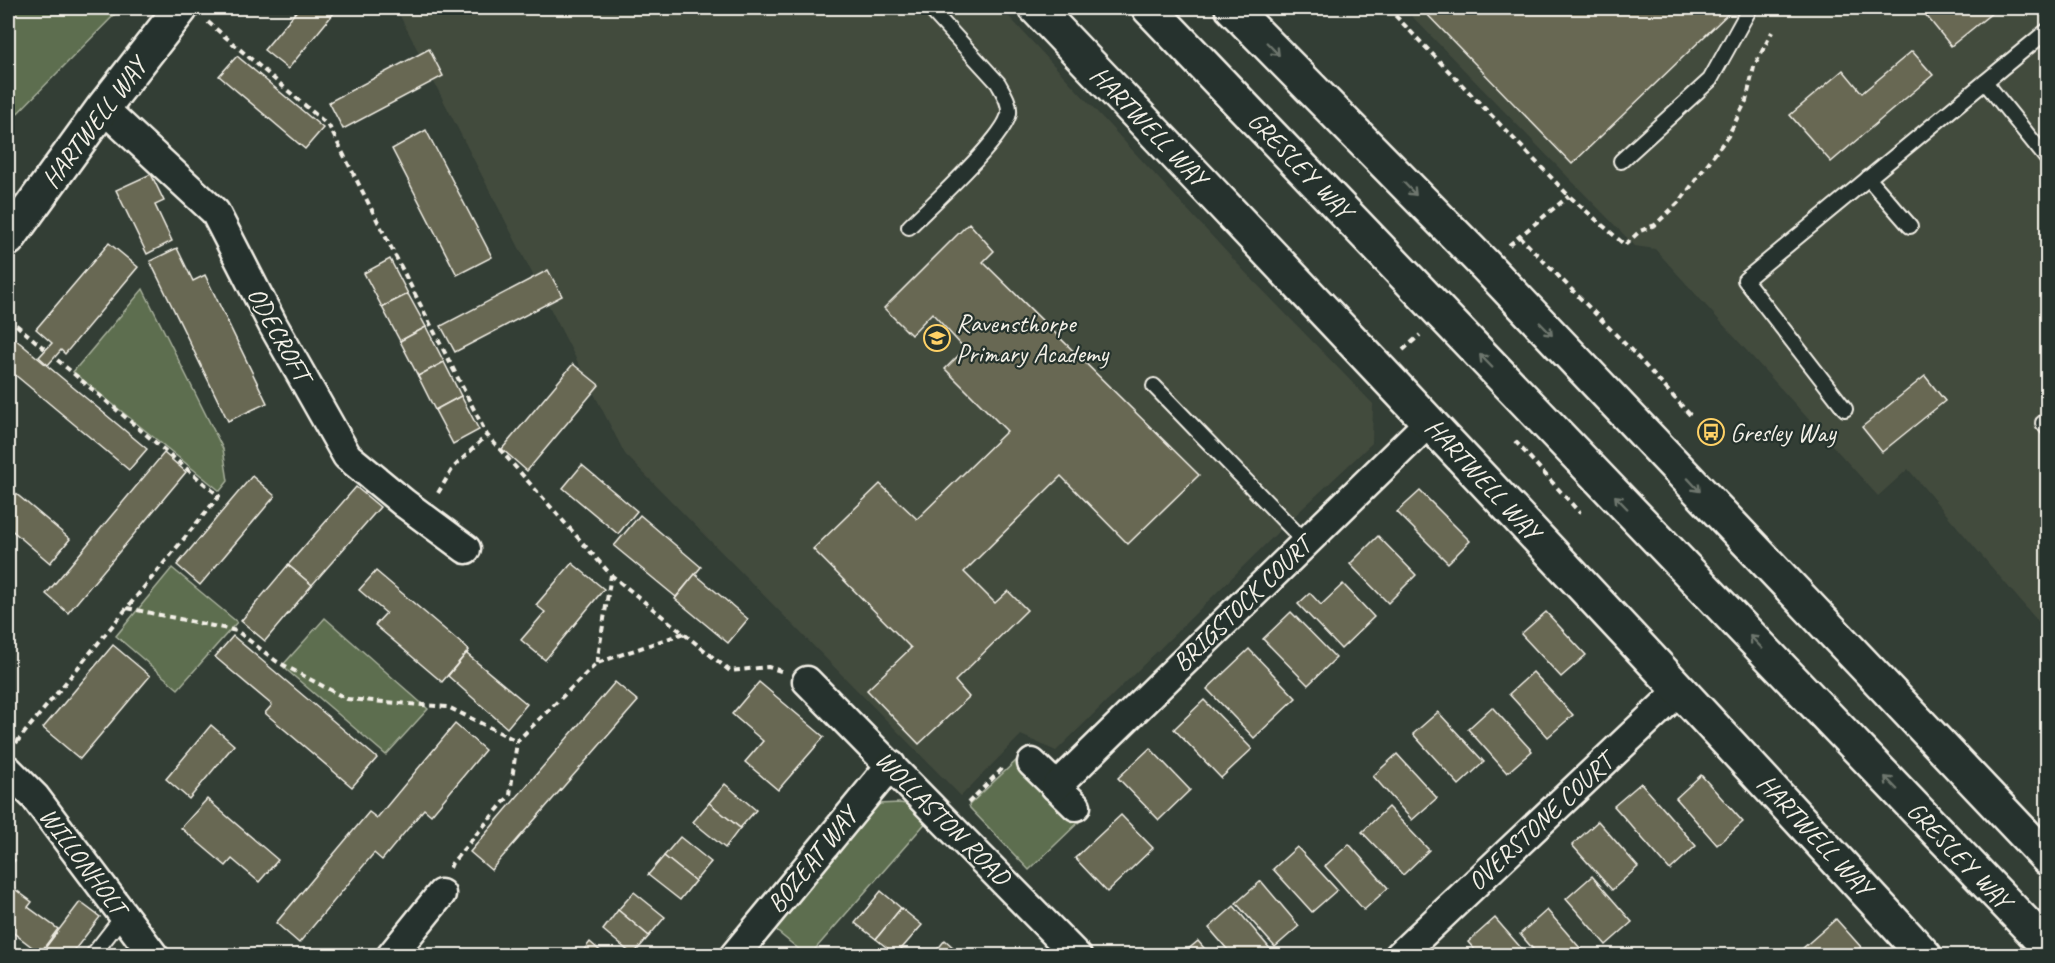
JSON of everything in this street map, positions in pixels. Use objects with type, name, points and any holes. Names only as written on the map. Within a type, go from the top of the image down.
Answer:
[{"type":"street","name":"HARTWELL WAY","points":[[1036,8],[1681,689],[1926,956]]},
{"type":"street","name":"GRESLEY WAY","points":[[1149,8],[2048,947]]},
{"type":"street","points":[[1233,8],[1485,265],[2048,859]]},
{"type":"street","name":"HARTWELL WAY","points":[[8,238],[103,108],[191,11]]},
{"type":"street","name":"ODECROFT","points":[[103,108],[214,212],[273,325],[347,456],[466,549]]},
{"type":"street","name":"BRIGSTOCK COURT","points":[[1032,763],[1066,796],[1305,542],[1429,422]]},
{"type":"street","name":"WOLLASTON ROAD","points":[[807,681],[948,822],[1077,956]]},
{"type":"street","name":"OVERSTONE COURT","points":[[1399,956],[1681,689]]},
{"type":"street","name":"WILLONHOLT","points":[[11,757],[35,797],[154,956]]},
{"type":"street","name":"BOZEAT WAY","points":[[734,956],[891,765]]},
{"type":"street","points":[[391,956],[441,894]]},
{"type":"lane","points":[[1621,161],[1710,80],[1750,8]]},
{"type":"lane","points":[[909,227],[993,142],[1009,114],[1005,95],[998,84],[933,9]]},
{"type":"lane","points":[[1845,409],[1745,280],[2048,30]]},
{"type":"lane","points":[[1985,82],[2048,160]]},
{"type":"lane","points":[[1868,178],[1910,226]]},
{"type":"lane","points":[[1154,386],[1305,542]]},
{"type":"lane","points":[[2048,420],[2043,423],[2048,429]]},
{"type":"lane","points":[[92,956],[123,916]]},
{"type":"path","points":[[1388,8],[1569,196],[1625,245],[1640,231],[1655,225],[1681,200],[1728,136],[1746,101],[1754,67],[1772,32]]},
{"type":"path","points":[[191,11],[329,126],[487,435],[611,575],[730,672],[768,667],[807,681]]},
{"type":"path","points":[[1569,196],[1519,236],[1631,350],[1692,417]]},
{"type":"path","points":[[8,318],[46,350]]},
{"type":"path","points":[[11,757],[127,608],[219,496],[55,358]]},
{"type":"path","points":[[424,516],[453,468],[487,435]]},
{"type":"path","points":[[597,663],[611,575]]},
{"type":"path","points":[[127,608],[237,631],[276,661],[347,699],[448,707],[517,741]]},
{"type":"path","points":[[441,894],[452,863],[510,795],[517,741],[597,663],[684,633]]},
{"type":"path","points":[[948,822],[1016,755],[1032,763]]},
{"type":"shaded area","name":"Ravensthorpe Primary Academy","points":[[396,8],[1001,8],[1245,272],[1373,404],[1372,443],[1286,524],[1056,751],[1021,735],[961,796],[625,454]]},
{"type":"shaded area","points":[[1404,8],[2047,8],[2047,632],[1908,469],[1878,496],[1655,249],[1635,246]]},
{"type":"green space","points":[[18,8],[121,8],[8,123],[8,17]]},
{"type":"green space","points":[[143,289],[223,449],[228,481],[220,491],[73,372]]},
{"type":"green space","points":[[172,568],[237,622],[178,689],[116,636]]},
{"type":"green space","points":[[325,618],[428,709],[386,755],[282,666]]},
{"type":"green space","points":[[1017,760],[1028,765],[1080,821],[1029,870],[969,805]]},
{"type":"green space","points":[[900,803],[917,806],[929,819],[810,955],[806,955],[769,925],[878,804]]},
{"type":"building","points":[[299,8],[338,8],[288,69],[264,50]]},
{"type":"building","points":[[1421,8],[1734,8],[1572,164]]},
{"type":"building","points":[[1920,8],[1998,8],[1951,46]]},
{"type":"building","points":[[429,49],[443,76],[343,129],[329,102]]},
{"type":"building","points":[[1912,51],[1933,75],[1831,162],[1790,115],[1843,70],[1862,93]]},
{"type":"building","points":[[237,56],[323,128],[305,149],[219,76]]},
{"type":"building","points":[[426,130],[492,257],[457,275],[392,149]]},
{"type":"building","points":[[151,174],[164,201],[155,205],[172,241],[147,254],[116,190]]},
{"type":"building","points":[[969,223],[994,251],[983,262],[1199,475],[1128,544],[1061,476],[964,572],[995,603],[1008,591],[1027,610],[955,681],[969,697],[919,744],[867,690],[911,648],[813,549],[880,484],[917,519],[1007,431],[945,369],[965,349],[932,313],[911,335],[884,308]]},
{"type":"building","points":[[109,243],[138,267],[65,354],[61,350],[48,365],[39,357],[52,343],[36,329]]},
{"type":"building","points":[[177,248],[193,281],[205,275],[267,403],[228,421],[150,261]]},
{"type":"building","points":[[390,259],[408,294],[382,307],[364,273]]},
{"type":"building","points":[[548,270],[562,296],[455,352],[441,326]]},
{"type":"building","points":[[408,294],[426,327],[400,341],[382,307]]},
{"type":"building","points":[[426,327],[444,362],[418,376],[400,341]]},
{"type":"building","points":[[8,333],[147,449],[129,470],[8,369]]},
{"type":"building","points":[[444,362],[461,396],[435,410],[418,376]]},
{"type":"building","points":[[573,364],[599,385],[527,471],[502,449]]},
{"type":"building","points":[[1925,376],[1945,401],[1882,452],[1862,427]]},
{"type":"building","points":[[461,396],[479,430],[453,444],[435,410]]},
{"type":"building","points":[[164,453],[186,472],[68,613],[46,594]]},
{"type":"building","points":[[582,465],[637,511],[618,534],[563,488]]},
{"type":"building","points":[[252,476],[275,496],[200,585],[177,565]]},
{"type":"building","points":[[8,487],[70,539],[50,563],[8,527]]},
{"type":"building","points":[[356,487],[380,507],[312,585],[288,565]]},
{"type":"building","points":[[1420,491],[1470,541],[1448,563],[1397,512]]},
{"type":"building","points":[[640,515],[701,567],[676,597],[614,546]]},
{"type":"building","points":[[1378,536],[1416,575],[1388,603],[1350,564]]},
{"type":"building","points":[[572,563],[604,589],[545,660],[521,640],[545,612],[536,605]]},
{"type":"building","points":[[288,565],[312,585],[265,641],[241,621]]},
{"type":"building","points":[[376,571],[469,650],[442,682],[375,625],[386,613],[359,590]]},
{"type":"building","points":[[695,574],[748,619],[728,643],[675,599]]},
{"type":"building","points":[[1343,584],[1374,617],[1341,649],[1298,604],[1310,593],[1321,605]]},
{"type":"building","points":[[1291,612],[1336,658],[1308,685],[1263,639]]},
{"type":"building","points":[[1546,612],[1586,655],[1561,677],[1521,634]]},
{"type":"building","points":[[233,636],[377,758],[352,787],[265,713],[272,705],[215,657]]},
{"type":"building","points":[[113,645],[150,676],[80,759],[43,728]]},
{"type":"building","points":[[1249,649],[1296,698],[1254,738],[1207,689]]},
{"type":"building","points":[[469,650],[467,654],[527,704],[507,728],[448,676]]},
{"type":"building","points":[[1533,672],[1573,715],[1548,737],[1509,694]]},
{"type":"building","points":[[615,682],[638,701],[491,870],[470,852]]},
{"type":"building","points":[[759,682],[824,737],[778,790],[745,762],[763,741],[732,714]]},
{"type":"building","points":[[1204,700],[1252,749],[1221,778],[1174,729]]},
{"type":"building","points":[[1492,707],[1532,751],[1507,773],[1468,729]]},
{"type":"building","points":[[1438,712],[1484,762],[1459,785],[1413,734]]},
{"type":"building","points":[[455,724],[485,750],[431,815],[424,809],[382,860],[374,853],[299,943],[276,923],[369,812],[377,818]]},
{"type":"building","points":[[211,725],[234,745],[189,799],[166,779]]},
{"type":"building","points":[[1150,748],[1190,790],[1159,820],[1118,778]]},
{"type":"building","points":[[1397,754],[1437,798],[1412,820],[1373,776]]},
{"type":"building","points":[[1701,775],[1743,822],[1717,845],[1676,798]]},
{"type":"building","points":[[1641,783],[1696,846],[1670,870],[1614,806]]},
{"type":"building","points":[[725,784],[756,810],[740,828],[709,803]]},
{"type":"building","points":[[207,799],[278,860],[259,882],[232,859],[226,866],[181,828]]},
{"type":"building","points":[[709,803],[740,828],[725,848],[693,822]]},
{"type":"building","points":[[1388,807],[1429,850],[1403,875],[1362,832]]},
{"type":"building","points":[[1121,815],[1153,848],[1107,892],[1075,858]]},
{"type":"building","points":[[1598,821],[1638,867],[1612,890],[1572,845]]},
{"type":"building","points":[[680,837],[711,862],[695,881],[664,856]]},
{"type":"building","points":[[1349,844],[1388,888],[1364,910],[1325,866]]},
{"type":"building","points":[[1297,847],[1337,890],[1312,912],[1273,869]]},
{"type":"building","points":[[8,854],[15,860],[8,869]]},
{"type":"building","points":[[664,856],[695,881],[680,900],[648,875]]},
{"type":"building","points":[[1592,876],[1632,922],[1606,945],[1566,899]]},
{"type":"building","points":[[1261,881],[1299,926],[1275,947],[1236,903]]},
{"type":"building","points":[[8,884],[32,902],[28,907],[58,929],[40,953],[11,931],[15,925],[8,919]]},
{"type":"building","points":[[881,891],[901,908],[876,939],[855,923]]},
{"type":"building","points":[[634,892],[665,917],[649,936],[618,910]]},
{"type":"building","points":[[80,902],[100,917],[70,956],[39,956]]},
{"type":"building","points":[[1234,906],[1272,951],[1266,956],[1233,956],[1209,928]]},
{"type":"building","points":[[901,908],[922,925],[896,955],[876,939]]},
{"type":"building","points":[[618,910],[649,936],[633,955],[603,930]]},
{"type":"building","points":[[1547,910],[1587,956],[1539,956],[1520,934]]},
{"type":"building","points":[[1495,918],[1528,956],[1480,956],[1468,942]]},
{"type":"building","points":[[1836,919],[1861,947],[1851,956],[1809,956],[1803,948]]},
{"type":"building","points":[[945,940],[963,956],[932,956]]},
{"type":"building","points":[[1198,941],[1211,956],[1180,956]]},
{"type":"building","points":[[590,942],[606,956],[579,956]]},
{"type":"place","name":"Ravensthorpe Primary Academy","points":[[937,338]]},
{"type":"place","name":"Gresley Way","points":[[1711,432]]}]
